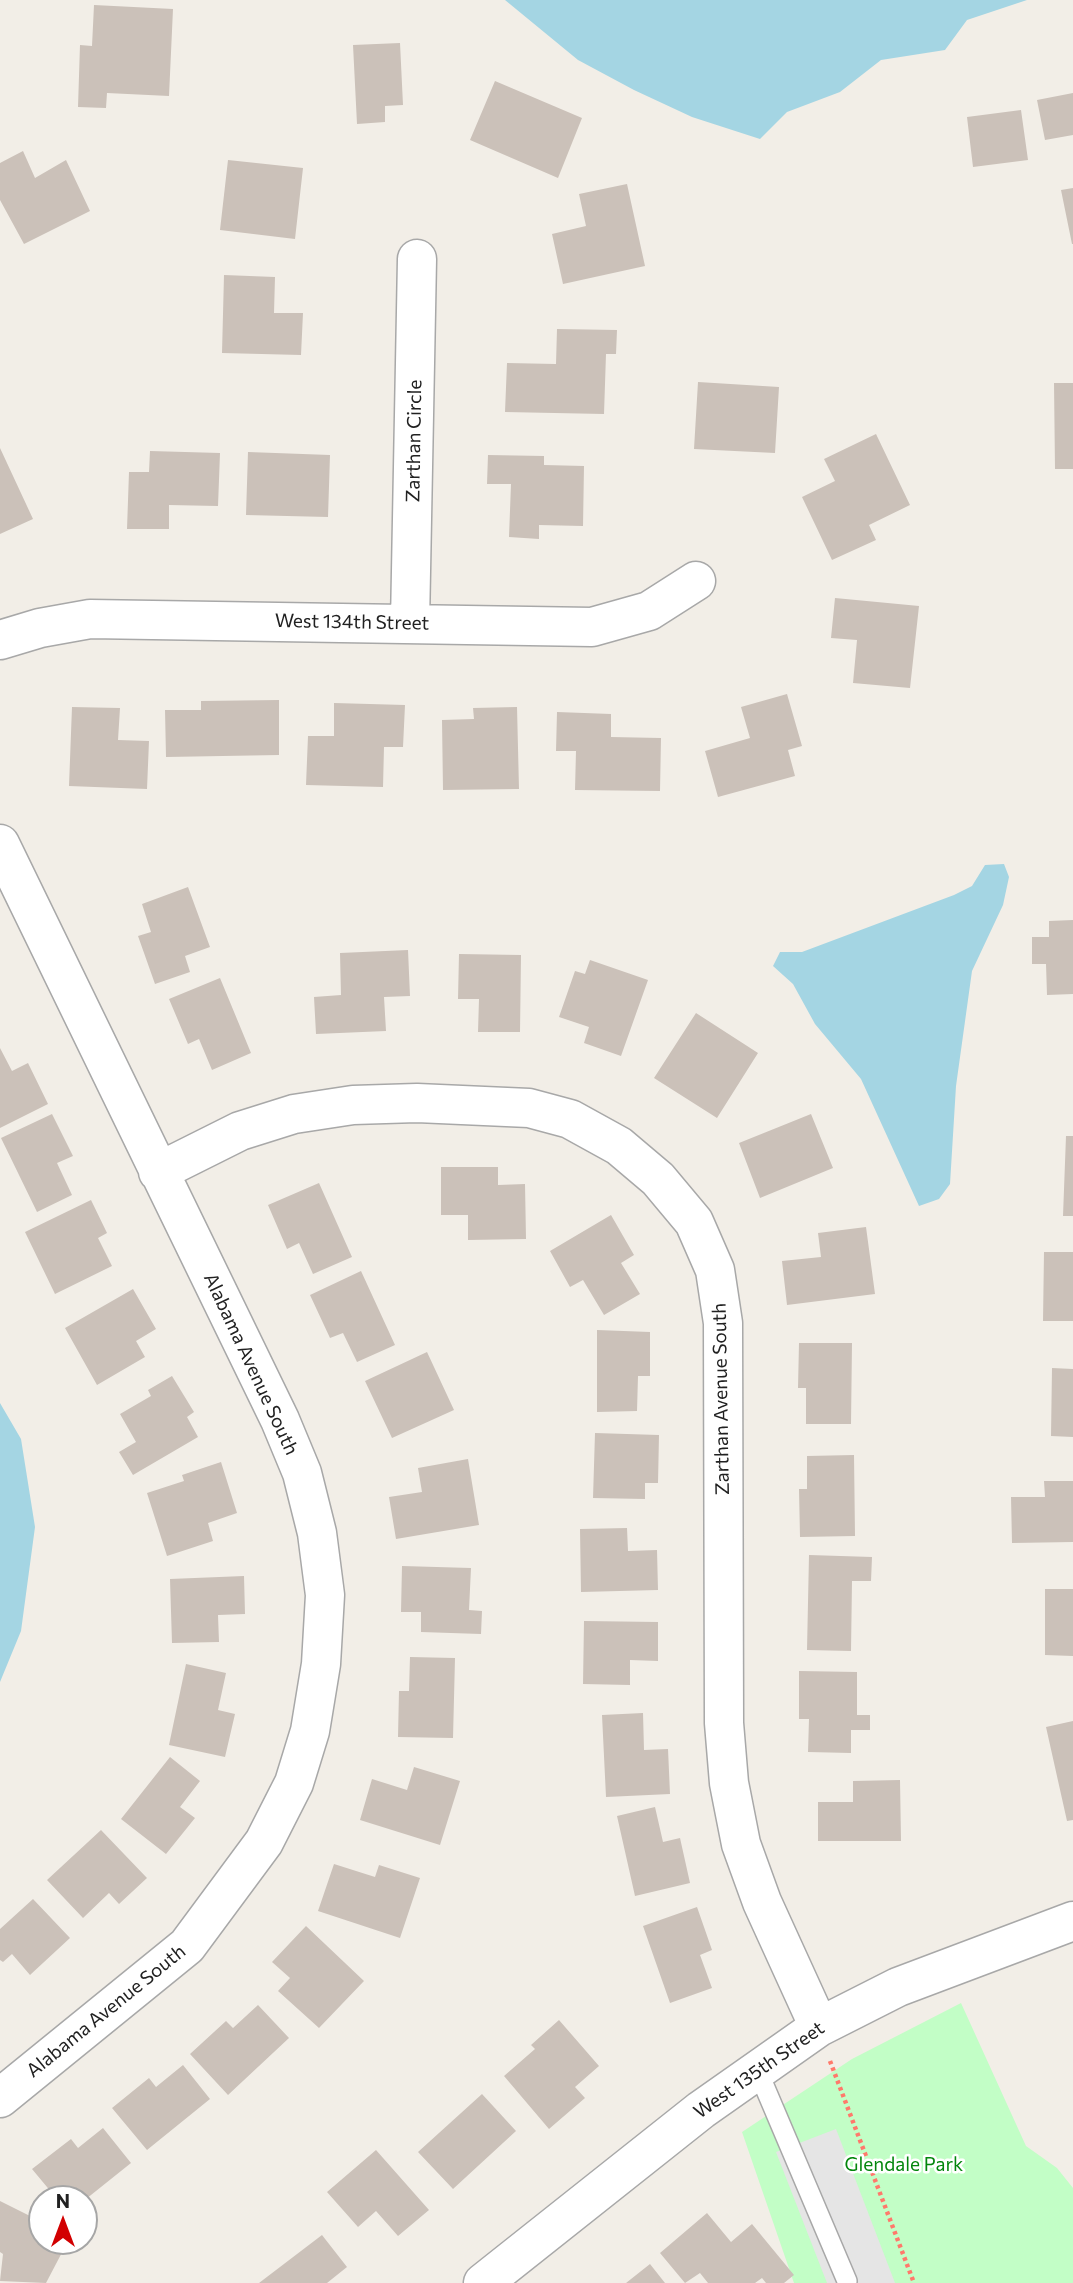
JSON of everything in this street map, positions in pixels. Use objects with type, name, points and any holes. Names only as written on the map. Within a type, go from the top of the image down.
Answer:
[{"type":"street","name":"Zarthan Circle","points":[[410,623],[417,259]]},
{"type":"street","name":"West 134th Street","points":[[0,640],[40,628],[90,619],[592,627],[649,611],[696,581]]},
{"type":"street","name":"Alabama Avenue South","points":[[0,844],[280,1420],[302,1473],[317,1533],[325,1595],[321,1664],[310,1731],[294,1783],[264,1842],[187,1946],[0,2098]]},
{"type":"street","name":"Zarthan Avenue South","points":[[158,1172],[240,1131],[294,1114],[353,1105],[417,1103],[528,1108],[570,1119],[619,1146],[658,1179],[694,1222],[715,1270],[723,1324],[724,1723],[729,1783],[741,1844],[762,1902],[819,2026]]},
{"type":"street","name":"West 135th Street","points":[[483,2283],[701,2109],[819,2026],[898,1987],[1073,1921]]},
{"type":"lane","points":[[757,2070],[847,2281]]},
{"type":"path","points":[[819,2026],[833,2073],[914,2283]]},
{"type":"green space","name":"Glendale Park","points":[[961,2003],[1026,2146],[1057,2168],[1073,2188],[1073,2283],[794,2283],[742,2132],[852,2059]]},
{"type":"shaded area","points":[[836,2129],[895,2283],[827,2283],[776,2152]]},
{"type":"water","points":[[505,0],[1027,0],[967,20],[945,50],[881,60],[840,92],[787,112],[760,139],[692,117],[578,60]]},
{"type":"water","points":[[1004,864],[1009,877],[1003,905],[972,971],[956,1086],[950,1184],[939,1199],[919,1206],[861,1079],[815,1024],[793,984],[773,966],[780,952],[802,952],[954,895],[972,886],[985,865]]},
{"type":"water","points":[[0,1403],[21,1439],[35,1527],[21,1631],[0,1682]]},
{"type":"building","points":[[94,5],[173,9],[169,96],[107,93],[106,108],[78,107],[80,45],[92,46]]},
{"type":"building","points":[[400,43],[403,105],[385,106],[385,122],[357,124],[353,45]]},
{"type":"building","points":[[495,81],[582,118],[558,178],[470,140]]},
{"type":"building","points":[[1073,93],[1073,135],[1045,140],[1037,100]]},
{"type":"building","points":[[1021,110],[1028,160],[973,167],[967,117]]},
{"type":"building","points":[[23,151],[35,178],[66,160],[90,211],[24,244],[0,200],[0,163]]},
{"type":"building","points":[[228,160],[303,168],[295,239],[220,230]]},
{"type":"building","points":[[627,184],[645,266],[563,284],[552,234],[586,226],[579,194]]},
{"type":"building","points":[[1073,188],[1073,244],[1072,244],[1061,190]]},
{"type":"building","points":[[224,275],[275,277],[274,313],[303,313],[301,355],[222,353]]},
{"type":"building","points":[[557,329],[617,330],[616,354],[606,354],[604,414],[505,412],[507,363],[556,364]]},
{"type":"building","points":[[698,382],[779,387],[775,453],[694,449]]},
{"type":"building","points":[[1054,383],[1073,383],[1073,469],[1055,469]]},
{"type":"building","points":[[876,434],[910,505],[869,525],[876,540],[832,560],[802,497],[835,481],[824,459]]},
{"type":"building","points":[[0,448],[33,519],[0,534]]},
{"type":"building","points":[[150,451],[220,453],[218,506],[169,505],[169,529],[127,529],[129,472],[149,472]]},
{"type":"building","points":[[248,452],[330,455],[328,517],[246,515]]},
{"type":"building","points":[[488,455],[544,456],[544,465],[584,466],[583,526],[539,525],[539,539],[509,537],[511,484],[487,484]]},
{"type":"building","points":[[835,598],[919,606],[910,688],[853,683],[857,640],[831,638]]},
{"type":"building","points":[[787,694],[802,746],[788,750],[795,776],[718,797],[705,751],[750,738],[741,707]]},
{"type":"building","points":[[279,700],[279,755],[166,757],[165,710],[201,710],[201,701]]},
{"type":"building","points":[[334,703],[405,705],[403,747],[384,747],[383,787],[306,785],[308,736],[334,736]]},
{"type":"building","points":[[72,707],[120,708],[118,740],[149,741],[147,789],[69,786]]},
{"type":"building","points":[[517,707],[519,789],[443,790],[442,720],[474,719],[473,708]]},
{"type":"building","points":[[557,712],[611,714],[611,737],[661,738],[660,791],[575,790],[576,751],[556,751]]},
{"type":"building","points":[[188,887],[210,947],[185,956],[190,972],[155,984],[138,936],[151,932],[142,904]]},
{"type":"building","points":[[1073,920],[1073,994],[1047,995],[1046,964],[1032,964],[1032,937],[1049,937],[1049,921]]},
{"type":"building","points":[[408,950],[410,996],[384,997],[386,1031],[316,1034],[314,997],[341,995],[340,953]]},
{"type":"building","points":[[459,954],[521,955],[520,1032],[478,1032],[479,999],[458,999]]},
{"type":"building","points":[[590,960],[648,980],[621,1056],[584,1043],[589,1027],[559,1017],[575,971],[585,974]]},
{"type":"building","points":[[220,978],[251,1053],[212,1070],[199,1039],[188,1044],[169,999]]},
{"type":"building","points":[[696,1013],[758,1053],[717,1118],[654,1078]]},
{"type":"building","points":[[0,1048],[12,1071],[28,1063],[48,1104],[0,1128]]},
{"type":"building","points":[[52,1114],[73,1156],[57,1163],[72,1195],[37,1212],[1,1138]]},
{"type":"building","points":[[811,1114],[833,1168],[760,1198],[739,1143]]},
{"type":"building","points":[[1066,1136],[1073,1136],[1073,1216],[1063,1216]]},
{"type":"building","points":[[441,1167],[498,1167],[498,1185],[525,1184],[526,1239],[468,1240],[468,1215],[441,1215]]},
{"type":"building","points":[[319,1183],[352,1257],[313,1274],[299,1243],[287,1249],[268,1205]]},
{"type":"building","points":[[91,1200],[107,1233],[98,1238],[112,1266],[55,1294],[25,1232]]},
{"type":"building","points":[[611,1215],[634,1255],[621,1263],[640,1294],[604,1315],[583,1280],[570,1287],[550,1251]]},
{"type":"building","points":[[866,1227],[875,1294],[787,1305],[782,1261],[821,1257],[818,1233]]},
{"type":"building","points":[[1044,1252],[1073,1252],[1073,1321],[1043,1321]]},
{"type":"building","points":[[361,1271],[395,1345],[357,1362],[343,1333],[330,1338],[310,1295]]},
{"type":"building","points":[[133,1289],[156,1329],[136,1341],[145,1357],[97,1385],[65,1328]]},
{"type":"building","points":[[597,1330],[650,1332],[650,1376],[638,1376],[637,1411],[597,1412]]},
{"type":"building","points":[[799,1343],[852,1343],[851,1424],[806,1424],[806,1388],[798,1388]]},
{"type":"building","points":[[427,1352],[454,1410],[392,1438],[365,1381]]},
{"type":"building","points":[[1052,1368],[1073,1369],[1073,1437],[1051,1436]]},
{"type":"building","points":[[172,1376],[194,1412],[187,1417],[198,1437],[133,1475],[119,1452],[136,1442],[120,1414],[151,1396],[148,1390]]},
{"type":"building","points":[[595,1433],[659,1435],[658,1483],[645,1483],[645,1499],[593,1498]]},
{"type":"building","points":[[854,1455],[855,1536],[800,1537],[799,1489],[807,1489],[807,1456]]},
{"type":"building","points":[[468,1459],[479,1525],[396,1539],[389,1497],[422,1492],[418,1468]]},
{"type":"building","points":[[221,1462],[237,1513],[208,1523],[213,1541],[167,1556],[147,1493],[184,1481],[182,1475]]},
{"type":"building","points":[[1044,1481],[1073,1481],[1073,1542],[1012,1543],[1011,1497],[1045,1497]]},
{"type":"building","points":[[627,1528],[628,1551],[657,1550],[658,1590],[581,1592],[580,1529]]},
{"type":"building","points":[[809,1555],[872,1557],[871,1581],[852,1581],[851,1651],[807,1650]]},
{"type":"building","points":[[402,1566],[471,1568],[469,1610],[482,1611],[481,1634],[421,1632],[421,1612],[401,1612]]},
{"type":"building","points":[[244,1576],[245,1614],[218,1615],[219,1642],[172,1643],[170,1579]]},
{"type":"building","points":[[1045,1589],[1073,1589],[1073,1656],[1045,1655]]},
{"type":"building","points":[[584,1621],[658,1622],[658,1661],[630,1660],[630,1685],[583,1684]]},
{"type":"building","points":[[410,1657],[455,1658],[453,1738],[398,1737],[399,1691],[409,1691]]},
{"type":"building","points":[[186,1664],[226,1673],[218,1710],[235,1714],[225,1757],[169,1745]]},
{"type":"building","points":[[799,1671],[857,1672],[857,1715],[870,1715],[870,1730],[851,1730],[851,1753],[808,1752],[809,1719],[799,1719]]},
{"type":"building","points":[[643,1713],[644,1750],[668,1749],[670,1794],[606,1797],[602,1715]]},
{"type":"building","points":[[1073,1721],[1073,1820],[1067,1821],[1046,1727]]},
{"type":"building","points":[[170,1757],[200,1781],[180,1807],[195,1818],[166,1854],[121,1819]]},
{"type":"building","points":[[414,1767],[460,1781],[440,1845],[360,1820],[372,1779],[407,1790]]},
{"type":"building","points":[[900,1780],[901,1841],[818,1841],[818,1802],[853,1802],[853,1781]]},
{"type":"building","points":[[655,1807],[663,1842],[680,1838],[690,1883],[635,1896],[617,1816]]},
{"type":"building","points":[[101,1830],[147,1878],[119,1904],[109,1893],[83,1918],[47,1880]]},
{"type":"building","points":[[334,1864],[375,1877],[379,1865],[420,1878],[400,1938],[318,1911]]},
{"type":"building","points":[[33,1899],[70,1938],[30,1975],[12,1954],[3,1962],[0,1960],[0,1929]]},
{"type":"building","points":[[697,1907],[712,1950],[700,1955],[712,1988],[670,2003],[643,1926]]},
{"type":"building","points":[[306,1926],[364,1981],[319,2028],[278,1991],[290,1978],[272,1962]]},
{"type":"building","points":[[258,2005],[289,2038],[228,2095],[190,2054],[226,2021],[233,2028]]},
{"type":"building","points":[[559,2020],[599,2066],[575,2087],[585,2098],[549,2129],[504,2076],[535,2049],[531,2045]]},
{"type":"building","points":[[183,2065],[210,2099],[147,2150],[112,2108],[149,2078],[156,2087]]},
{"type":"building","points":[[482,2094],[516,2131],[453,2189],[418,2152]]},
{"type":"building","points":[[103,2128],[131,2163],[98,2189],[98,2185],[45,2185],[32,2169],[71,2139],[78,2148]]},
{"type":"building","points":[[376,2150],[429,2210],[398,2236],[376,2211],[358,2227],[327,2192]]},
{"type":"building","points":[[0,2201],[28,2215],[28,2255],[61,2255],[46,2283],[0,2281],[3,2254],[0,2252]]},
{"type":"building","points":[[707,2213],[731,2242],[752,2224],[794,2275],[784,2283],[766,2283],[762,2278],[755,2283],[708,2283],[700,2273],[685,2283],[660,2253]]},
{"type":"building","points":[[322,2235],[347,2267],[327,2283],[259,2283]]},
{"type":"building","points":[[650,2264],[665,2283],[626,2283]]}]
